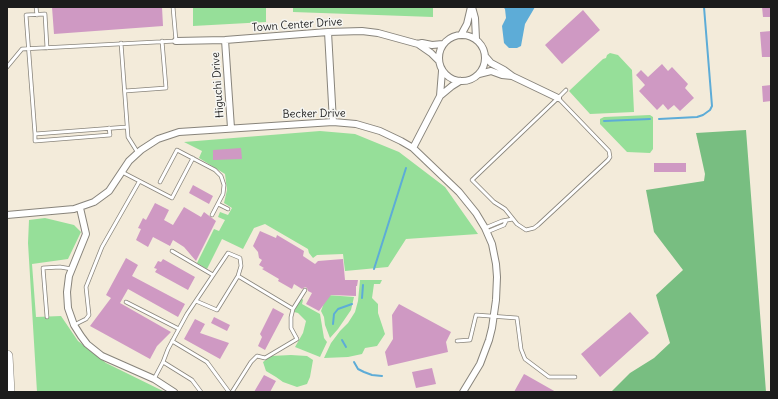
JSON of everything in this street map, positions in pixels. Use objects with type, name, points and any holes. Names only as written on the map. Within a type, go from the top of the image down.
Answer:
[{"type":"highway","points":[[7,356],[9,392]]},
{"type":"street","points":[[461,35],[467,24],[472,7]]},
{"type":"street","points":[[472,7],[475,18],[476,39]]},
{"type":"street","name":"Town Center Drive","points":[[176,41],[225,40],[328,32],[362,31],[378,33],[418,44],[443,44]]},
{"type":"street","points":[[328,32],[333,122]]},
{"type":"street","points":[[440,96],[442,71],[438,60],[440,49],[443,44],[454,36],[461,35],[471,36],[476,39],[482,47],[485,56],[491,63],[512,76],[558,98]]},
{"type":"street","name":"Higuchi Drive","points":[[225,40],[230,128]]},
{"type":"street","name":"Town Center Drive","points":[[418,44],[438,60]]},
{"type":"street","points":[[479,74],[484,65],[485,56]]},
{"type":"street","points":[[442,71],[450,78],[460,82]]},
{"type":"street","points":[[413,148],[440,96],[452,86],[460,82],[471,80],[479,74],[491,71],[502,75],[512,76]]},
{"type":"street","name":"Becker Drive","points":[[7,215],[80,208],[94,202],[108,191],[138,153],[148,145],[170,135],[189,131],[333,122],[356,124],[380,131],[413,148],[428,161],[470,204],[486,230],[492,244],[496,264],[497,288],[494,316],[485,351],[475,373],[463,392]]},
{"type":"street","points":[[80,208],[86,234],[67,284],[67,300],[74,325],[87,344],[102,356],[154,379],[174,392]]},
{"type":"lane","points":[[36,7],[37,15]]},
{"type":"lane","points":[[7,67],[22,49],[176,41],[174,7]]},
{"type":"lane","points":[[47,48],[45,14],[26,15],[35,141],[110,135],[109,128]]},
{"type":"lane","points":[[125,91],[166,88],[162,41]]},
{"type":"lane","points":[[121,43],[128,137],[138,153]]},
{"type":"lane","points":[[558,98],[609,151],[610,157],[534,228],[528,230],[523,229],[505,209],[494,202],[472,180],[566,90]]},
{"type":"lane","points":[[35,134],[127,127]]},
{"type":"lane","points":[[160,182],[177,150],[215,170],[221,176],[224,185],[223,194],[212,214]]},
{"type":"lane","points":[[122,172],[172,198],[193,158]]},
{"type":"lane","points":[[74,325],[86,319],[89,315],[86,287],[102,247],[139,182]]},
{"type":"lane","points":[[218,204],[228,209]]},
{"type":"lane","points":[[486,230],[504,225],[506,221],[513,219]]},
{"type":"lane","points":[[172,251],[213,275]]},
{"type":"lane","points":[[154,379],[164,362],[168,349],[187,314],[228,252],[240,258],[241,266],[238,276],[217,310],[196,301]]},
{"type":"lane","points":[[47,317],[43,268],[60,267],[72,269]]},
{"type":"lane","points":[[238,276],[293,309]]},
{"type":"lane","points":[[172,341],[207,362],[231,392],[251,362],[257,356],[266,358],[297,339],[292,328],[291,317],[293,309],[305,290]]},
{"type":"lane","points":[[126,302],[179,329]]},
{"type":"lane","points":[[457,341],[470,340],[476,315],[517,318],[522,354],[525,359],[550,377],[575,377]]},
{"type":"lane","points":[[164,362],[192,380],[201,392]]},
{"type":"green space","points":[[193,7],[266,7],[266,22],[193,26]]},
{"type":"green space","points":[[293,7],[433,7],[433,17],[293,12]]},
{"type":"green space","points":[[610,53],[618,55],[632,70],[634,112],[590,114],[569,91]]},
{"type":"green space","points":[[650,115],[653,117],[653,149],[650,153],[627,152],[600,124],[600,119],[604,117]]},
{"type":"green space","points":[[746,130],[766,392],[611,392],[630,373],[654,358],[670,343],[656,295],[683,270],[654,232],[646,190],[704,181],[705,174],[696,133]]},
{"type":"green space","points":[[320,131],[355,134],[399,152],[445,187],[478,234],[406,239],[388,267],[345,271],[343,254],[317,255],[313,258],[308,249],[265,224],[254,228],[243,249],[222,239],[207,269],[197,263],[214,229],[219,231],[225,220],[218,217],[220,212],[228,215],[232,208],[224,203],[227,190],[225,174],[199,158],[202,151],[184,142]]},
{"type":"green space","points":[[45,218],[74,225],[81,232],[68,259],[32,264],[36,317],[61,316],[78,341],[106,363],[165,392],[37,392],[28,243],[29,220]]},
{"type":"green space","points":[[360,280],[382,280],[380,284],[374,284],[372,298],[378,304],[378,313],[385,334],[377,346],[365,348],[362,354],[348,357],[324,358],[331,343],[355,312],[358,301]]},
{"type":"green space","points":[[327,295],[354,297],[351,310],[330,338],[321,311]]},
{"type":"green space","points":[[301,297],[303,300],[302,304],[320,314],[324,338],[327,342],[320,357],[295,347],[303,333],[306,321],[298,313],[294,312]]},
{"type":"green space","points":[[271,356],[307,356],[313,360],[310,377],[307,384],[297,387],[283,382],[266,371],[263,362]]},
{"type":"water","points":[[503,7],[535,7],[525,24],[521,46],[517,48],[509,48],[504,43],[502,26],[506,18],[505,9]]},
{"type":"building","points":[[52,7],[162,7],[163,26],[54,34]]},
{"type":"building","points":[[762,7],[771,7],[771,17],[763,17]]},
{"type":"building","points":[[583,10],[600,30],[562,64],[545,45]]},
{"type":"building","points":[[771,31],[771,57],[762,57],[760,32]]},
{"type":"building","points":[[662,64],[668,71],[672,67],[688,84],[685,88],[694,98],[680,111],[674,105],[668,110],[663,104],[657,110],[639,91],[645,85],[636,75],[641,70],[648,77]]},
{"type":"building","points":[[771,85],[771,101],[763,102],[762,86]]},
{"type":"building","points":[[241,148],[242,159],[213,160],[213,150]]},
{"type":"building","points":[[654,163],[686,163],[686,172],[654,172]]},
{"type":"building","points":[[193,185],[213,196],[209,204],[189,193]]},
{"type":"building","points":[[155,203],[169,210],[164,220],[173,225],[184,207],[201,217],[204,212],[216,221],[196,261],[184,247],[173,240],[170,246],[153,237],[148,247],[136,240],[141,229],[138,228],[143,218],[146,220]]},
{"type":"building","points":[[260,231],[276,238],[277,235],[304,251],[303,256],[315,264],[318,261],[343,259],[345,280],[358,280],[356,286],[356,296],[331,295],[319,311],[306,304],[312,293],[308,291],[307,288],[305,287],[302,289],[294,284],[292,289],[278,281],[279,279],[262,269],[264,268],[259,265],[262,260],[259,258],[258,252],[253,246]]},
{"type":"building","points":[[126,258],[138,265],[132,276],[185,304],[178,317],[128,289],[120,303],[171,332],[157,346],[150,359],[90,326],[111,298],[106,295]]},
{"type":"building","points":[[163,259],[195,277],[188,290],[155,272],[157,269],[154,268],[158,261],[161,262]]},
{"type":"building","points":[[399,304],[451,332],[446,342],[448,352],[388,366],[385,352],[393,339],[392,315]]},
{"type":"building","points":[[273,308],[284,314],[265,350],[258,346],[262,337],[260,334]]},
{"type":"building","points":[[630,312],[649,333],[600,377],[581,354]]},
{"type":"building","points":[[214,317],[230,325],[227,331],[211,323]]},
{"type":"building","points":[[195,319],[205,324],[200,333],[229,343],[220,359],[184,339]]},
{"type":"building","points":[[432,368],[436,384],[416,388],[412,372]]},
{"type":"building","points":[[524,374],[526,375],[556,392],[514,392]]},
{"type":"building","points":[[264,375],[276,381],[270,392],[254,392]]},
{"type":"waterway","points":[[659,119],[697,117],[710,110],[712,106],[704,7]]},
{"type":"waterway","points":[[604,121],[650,119]]},
{"type":"waterway","points":[[374,269],[406,168]]},
{"type":"waterway","points":[[362,298],[363,285]]},
{"type":"waterway","points":[[333,324],[334,314],[338,309],[352,304]]},
{"type":"waterway","points":[[342,340],[346,347]]},
{"type":"waterway","points":[[354,362],[358,369],[372,375],[382,376]]}]
